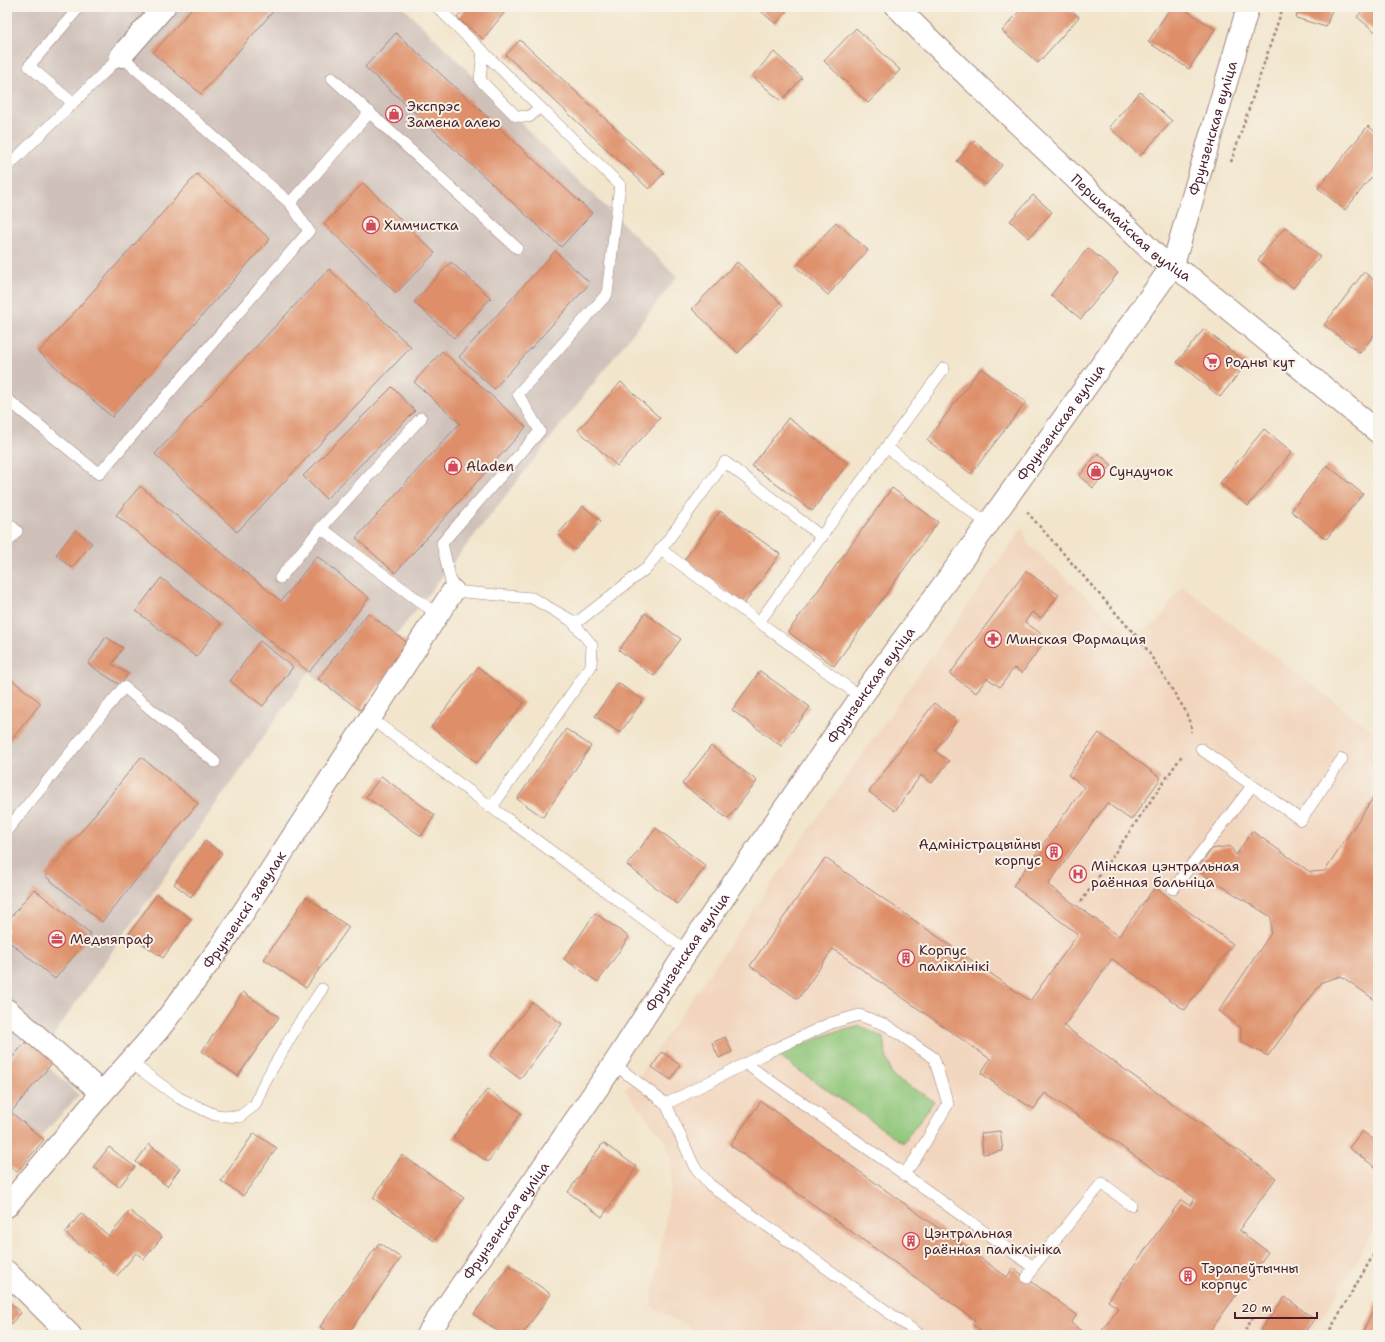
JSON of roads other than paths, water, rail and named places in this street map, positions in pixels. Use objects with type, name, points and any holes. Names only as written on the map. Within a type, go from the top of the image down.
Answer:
[{"type":"street","points":[[121,56],[164,7]]},
{"type":"street","name":"Першамайская вуліца","points":[[897,7],[1158,257],[1192,279],[1378,432]]},
{"type":"street","name":"Фрунзенская вуліца","points":[[427,1335],[614,1064],[688,951],[861,697],[988,524],[1172,265],[1248,7]]},
{"type":"street","name":"Фрунзенскі завулак","points":[[7,1206],[102,1093],[160,1029],[222,945],[453,592]]},
{"type":"street","points":[[7,1010],[102,1093]]},
{"type":"street","points":[[7,1272],[70,1335]]},
{"type":"lane","points":[[72,7],[76,11],[29,66],[73,103]]},
{"type":"lane","points":[[437,7],[620,185],[607,294],[518,394],[540,431],[442,543],[453,592],[532,598],[576,623],[648,567],[725,462],[822,537]]},
{"type":"lane","points":[[483,51],[480,80],[516,116],[529,117],[540,107]]},
{"type":"lane","points":[[7,167],[121,56],[290,203],[309,231],[99,474],[7,399]]},
{"type":"lane","points":[[332,78],[517,248]]},
{"type":"lane","points":[[290,203],[370,112]]},
{"type":"lane","points":[[759,622],[944,368]]},
{"type":"lane","points":[[280,578],[321,528],[421,418]]},
{"type":"lane","points":[[886,447],[988,524]]},
{"type":"lane","points":[[7,522],[17,530],[7,543]]},
{"type":"lane","points":[[321,528],[438,614]]},
{"type":"lane","points":[[660,549],[861,697]]},
{"type":"lane","points":[[492,807],[591,666],[592,644],[571,620]]},
{"type":"lane","points":[[7,830],[124,687],[215,762]]},
{"type":"lane","points":[[370,718],[688,951]]},
{"type":"lane","points":[[1201,749],[1301,820],[1342,760]]},
{"type":"lane","points":[[1173,889],[1252,786]]},
{"type":"lane","points":[[130,1062],[179,1098],[215,1115],[239,1117],[256,1104],[264,1083],[299,1022],[322,988]]},
{"type":"lane","points":[[666,1104],[831,1023],[859,1015],[886,1025],[934,1058],[948,1104],[916,1158],[904,1174]]},
{"type":"lane","points":[[614,1064],[666,1104],[694,1166],[710,1185],[920,1335]]},
{"type":"lane","points":[[746,1064],[904,1174],[1033,1267]]},
{"type":"lane","points":[[1027,1278],[1033,1267],[1102,1183],[1131,1205]]},
{"type":"place","name":"Экспрэс Замена алею","points":[[394,114]]},
{"type":"place","name":"Химчистка","points":[[371,225]]},
{"type":"place","name":"Родны кут","points":[[1212,362]]},
{"type":"place","name":"Aladen","points":[[453,466]]},
{"type":"place","name":"Сундучок","points":[[1096,471]]},
{"type":"place","name":"Минская Фармация","points":[[993,639]]},
{"type":"place","name":"Адміністрацыйны корпус","points":[[1054,852]]},
{"type":"place","name":"Мінская цэнтральная раённая бальніца","points":[[1078,874]]},
{"type":"place","name":"Медыяпраф","points":[[57,939]]},
{"type":"place","name":"Корпус паліклінікі","points":[[906,958]]},
{"type":"place","name":"Цэнтральная раённая паліклініка","points":[[911,1241]]},
{"type":"place","name":"Тэрапеўтычны корпус","points":[[1188,1276]]}]
